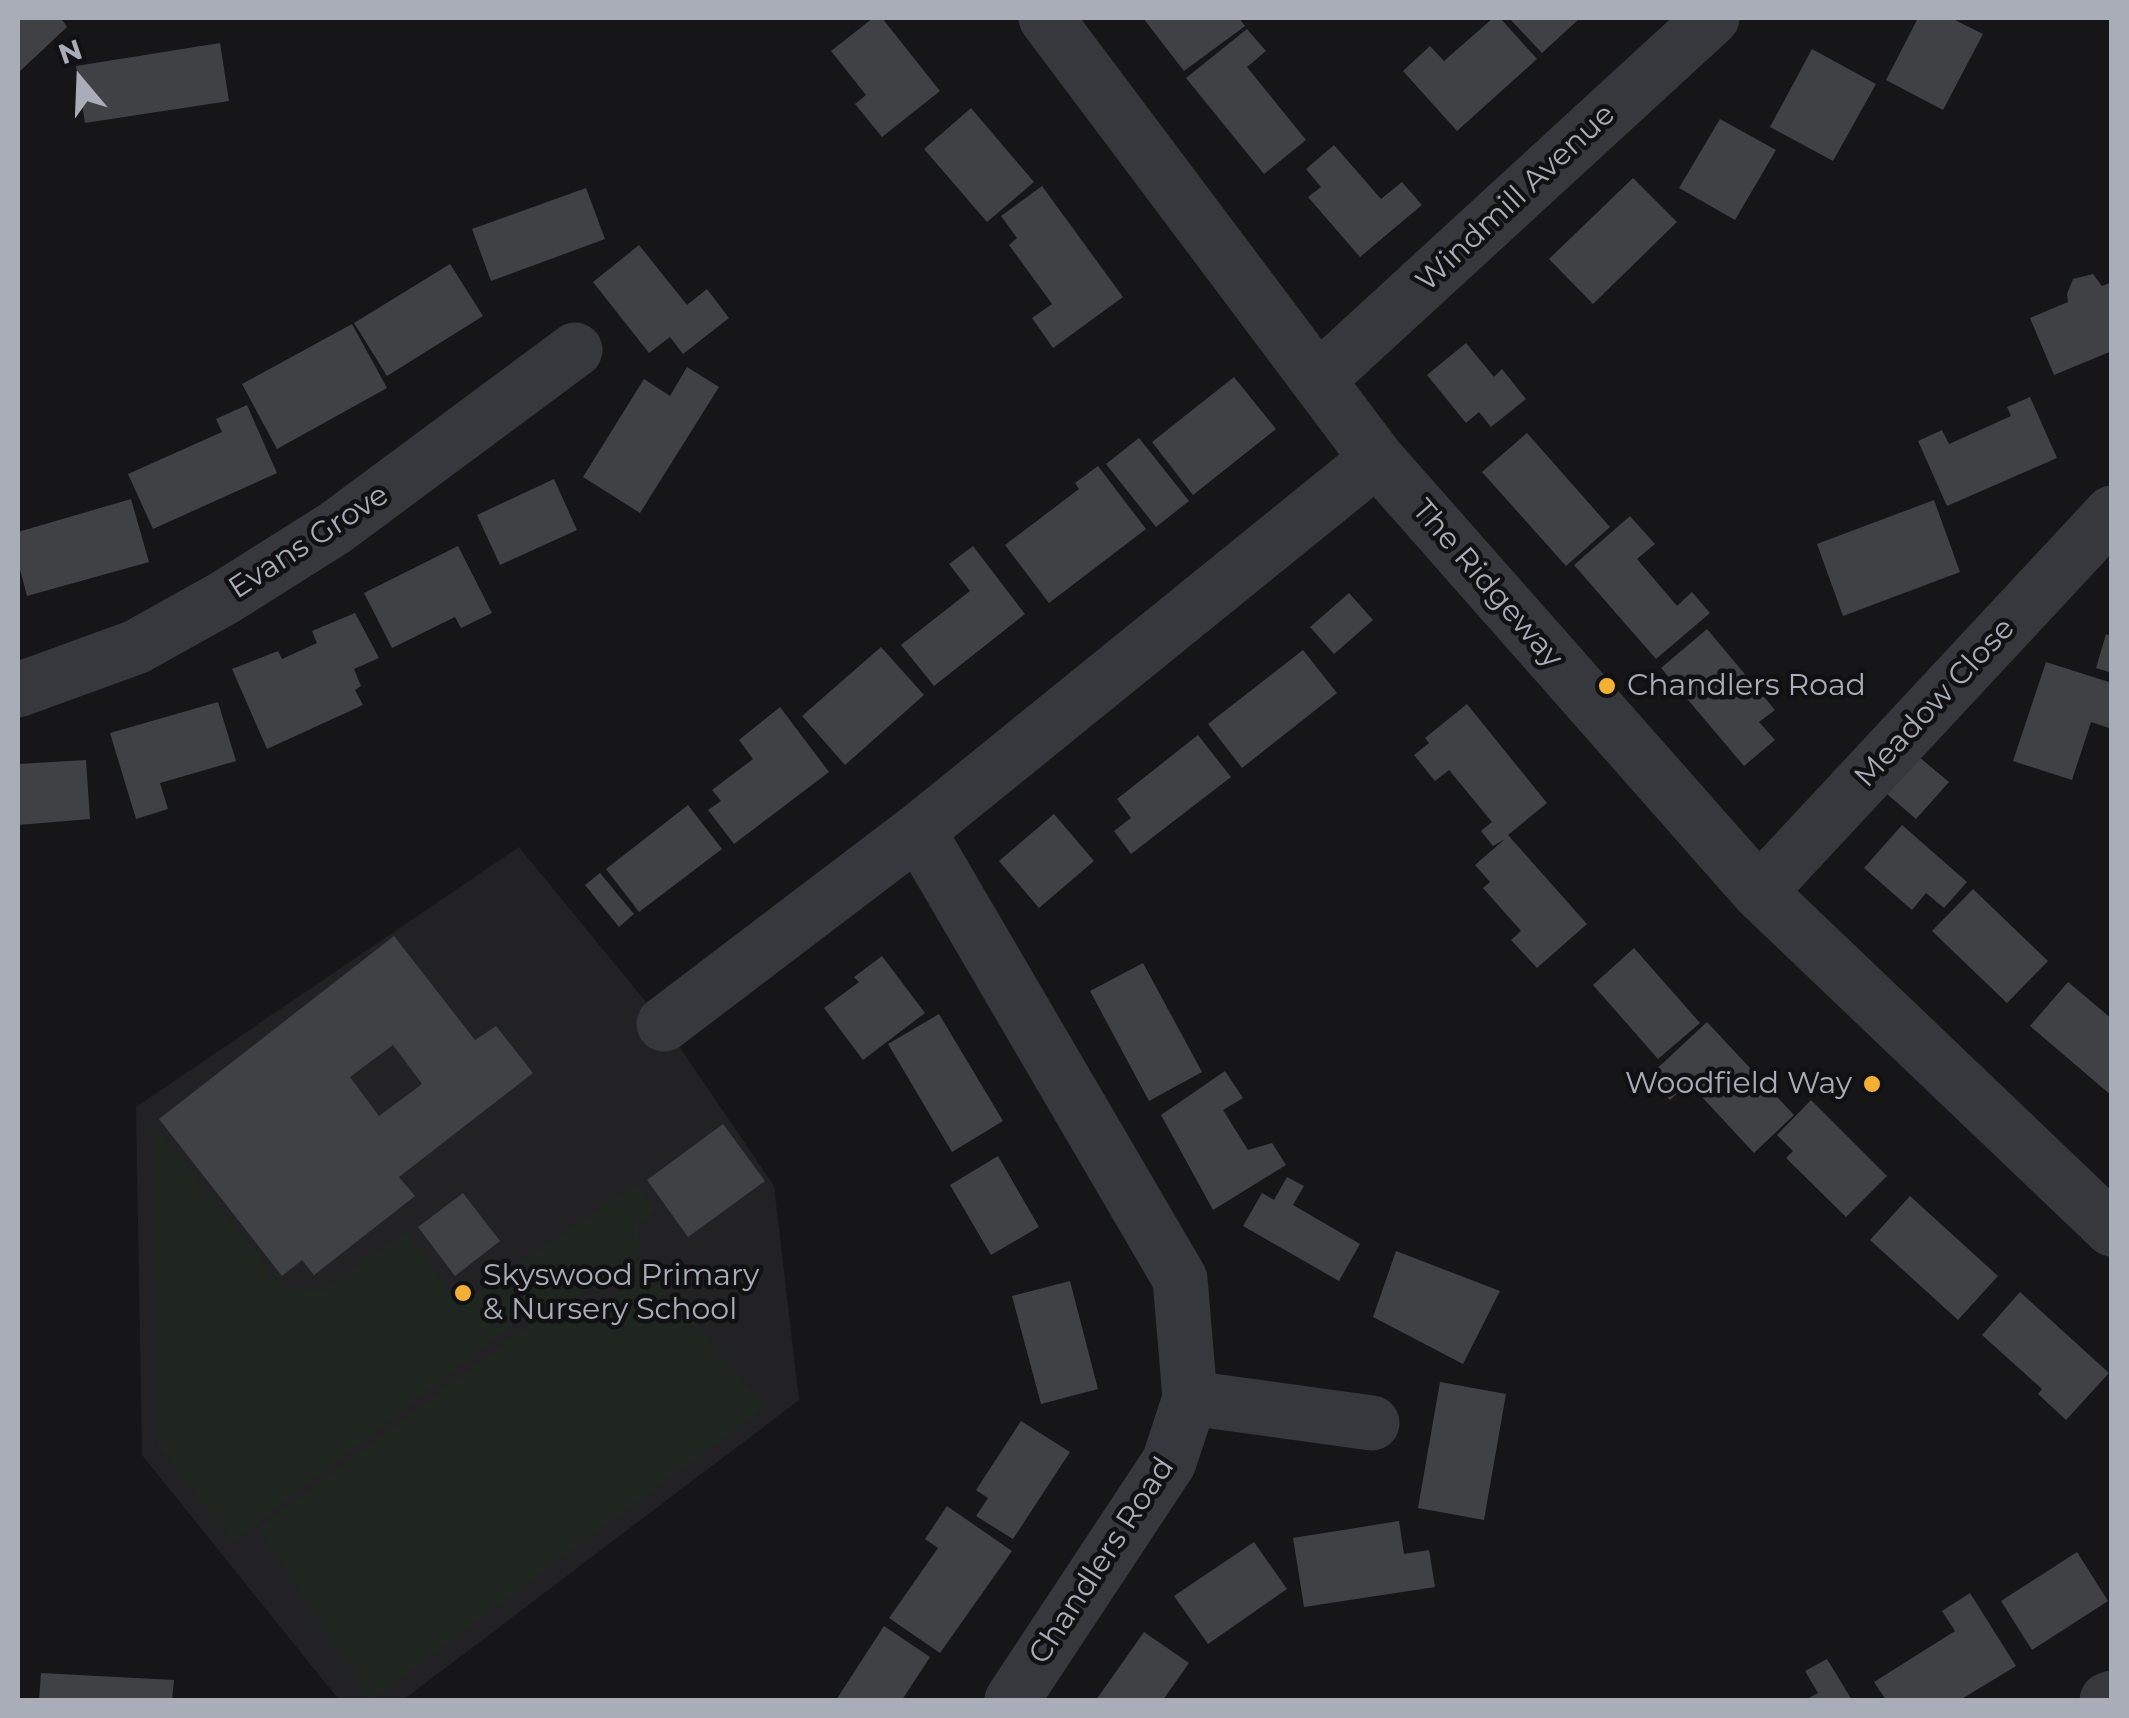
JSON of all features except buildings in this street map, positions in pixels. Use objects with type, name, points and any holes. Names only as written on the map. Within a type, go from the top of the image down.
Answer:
[{"type":"street","name":"The Ridgeway","points":[[1046,18],[1377,459],[1759,892],[2112,1229]]},
{"type":"street","name":"Windmill Avenue","points":[[1319,379],[1712,18]]},
{"type":"street","name":"Evans Grove","points":[[18,690],[136,648],[224,598],[335,528],[575,350]]},
{"type":"street","points":[[664,1024],[918,831],[1377,459]]},
{"type":"street","name":"Meadow Close","points":[[1759,892],[2112,513]]},
{"type":"street","name":"Chandlers Road","points":[[918,831],[1180,1279],[1190,1398],[1169,1462],[1012,1700]]},
{"type":"street","points":[[1190,1398],[1372,1423]]},
{"type":"shaded area","name":"Skyswood Primary & Nursery School","points":[[519,847],[664,1024],[774,1186],[799,1400],[403,1700],[339,1700],[142,1455],[136,1107]]},
{"type":"shaded area","points":[[155,1125],[283,1287],[321,1291],[407,1232],[459,1306],[637,1183],[657,1211],[638,1224],[643,1268],[512,1325],[233,1542],[158,1445]]},
{"type":"shaded area","points":[[652,1269],[765,1407],[371,1700],[258,1529],[536,1320],[610,1300]]},
{"type":"place","name":"Chandlers Road","points":[[1607,686]]},
{"type":"place","name":"Woodfield Way","points":[[1872,1084]]},
{"type":"place","name":"Skyswood Primary & Nursery School","points":[[463,1293]]}]
